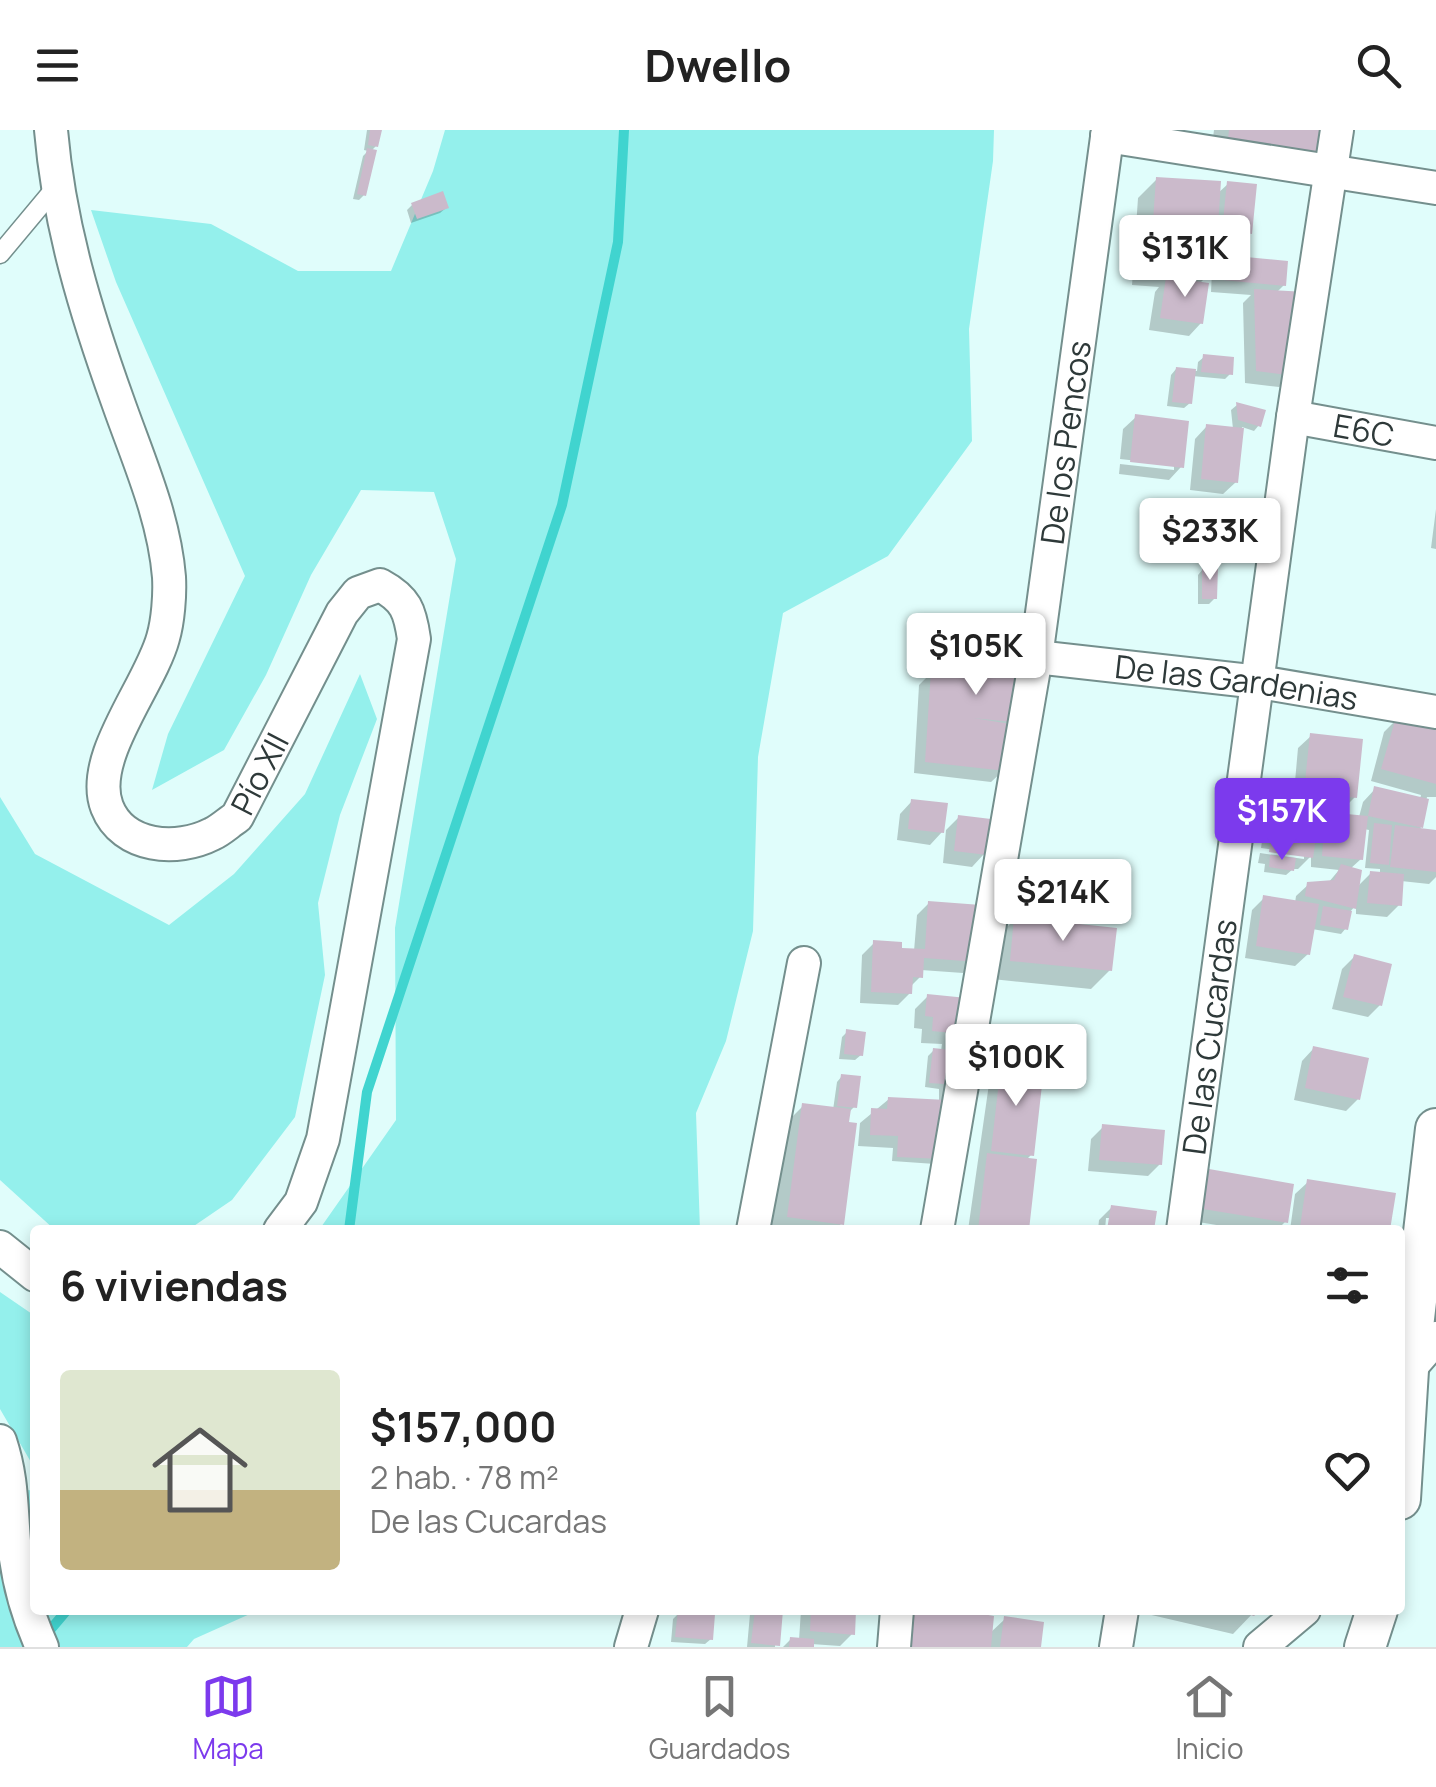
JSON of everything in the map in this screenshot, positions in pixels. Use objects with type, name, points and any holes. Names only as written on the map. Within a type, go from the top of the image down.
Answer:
[{"type":"street","name":"Pío XII","points":[[52,130],[56,187],[84,306],[160,522],[169,580],[164,638],[111,752],[102,781],[107,808],[123,830],[154,844],[188,843],[214,834],[236,816],[342,613],[358,592],[380,586],[399,596],[410,610],[414,638],[323,1139],[301,1202],[284,1225]]},
{"type":"street","name":"De las Cucardas","points":[[1184,1225],[1337,130]]},
{"type":"street","points":[[1108,133],[1436,188]]},
{"type":"street","name":"De los Pencos","points":[[938,1225],[1036,657],[1108,133]]},
{"type":"street","name":"E6C","points":[[1294,417],[1436,443]]},
{"type":"street","name":"De las Gardenias","points":[[1036,657],[1259,682],[1436,712]]},
{"type":"street","points":[[754,1225],[804,963]]},
{"type":"street","points":[[1405,1419],[1436,1129]]},
{"type":"street","points":[[0,1247],[30,1271]]},
{"type":"street","points":[[1408,1370],[1436,1338]]},
{"type":"street","points":[[0,1441],[11,1474],[14,1545],[30,1614]]},
{"type":"street","points":[[30,1615],[42,1647]]},
{"type":"street","points":[[631,1647],[641,1615]]},
{"type":"street","points":[[894,1647],[897,1615]]},
{"type":"street","points":[[1116,1647],[1121,1615]]},
{"type":"street","points":[[1260,1647],[1298,1615]]},
{"type":"street","points":[[1366,1647],[1376,1615]]},
{"type":"lane","points":[[0,254],[56,187]]},
{"type":"shaded area","points":[[445,130],[994,130],[969,329],[972,441],[888,556],[783,613],[758,757],[753,931],[726,1041],[696,1113],[700,1225],[322,1225],[396,1120],[395,928],[456,559],[434,492],[361,490],[311,575],[266,675],[224,750],[152,790],[168,734],[245,576],[116,282],[91,210],[211,224],[298,271],[391,271],[433,171]]},
{"type":"shaded area","points":[[360,674],[377,719],[340,815],[318,903],[325,975],[295,1117],[232,1200],[195,1225],[50,1225],[0,1180],[0,797],[35,854],[169,925],[234,874],[305,794]]},
{"type":"shaded area","points":[[0,1292],[30,1313],[30,1460],[0,1409]]},
{"type":"shaded area","points":[[0,1486],[30,1490],[30,1615],[248,1615],[194,1639],[187,1647],[0,1647]]},
{"type":"building","points":[[370,130],[382,130],[378,147],[368,145]]},
{"type":"building","points":[[1229,130],[1324,130],[1320,161],[1227,148]]},
{"type":"building","points":[[367,148],[377,150],[366,196],[357,194]]},
{"type":"building","points":[[1156,177],[1221,181],[1215,272],[1150,267]]},
{"type":"building","points":[[1227,181],[1257,184],[1252,234],[1222,231]]},
{"type":"building","points":[[443,191],[449,208],[417,219],[411,203]]},
{"type":"building","points":[[1225,236],[1248,237],[1246,257],[1288,261],[1286,286],[1222,280]]},
{"type":"building","points":[[1166,277],[1209,283],[1203,324],[1160,318]]},
{"type":"building","points":[[1254,289],[1307,292],[1294,376],[1256,371]]},
{"type":"building","points":[[1203,354],[1234,357],[1233,375],[1201,372]]},
{"type":"building","points":[[1176,367],[1196,369],[1192,404],[1172,402]]},
{"type":"building","points":[[1236,402],[1266,410],[1261,427],[1238,420]]},
{"type":"building","points":[[1135,414],[1189,421],[1184,468],[1130,462]]},
{"type":"building","points":[[1206,424],[1244,428],[1238,483],[1201,479]]},
{"type":"building","points":[[1202,567],[1218,567],[1217,599],[1202,599]]},
{"type":"building","points":[[962,617],[1022,622],[1012,722],[973,718],[1011,724],[1006,771],[925,762],[931,670],[957,672]]},
{"type":"building","points":[[1396,717],[1436,728],[1436,784],[1381,769]]},
{"type":"building","points":[[1310,733],[1363,739],[1357,798],[1304,792]]},
{"type":"building","points":[[1374,786],[1429,799],[1423,828],[1368,816]]},
{"type":"building","points":[[911,799],[948,803],[944,833],[908,829]]},
{"type":"building","points":[[1276,804],[1320,811],[1313,858],[1269,852]]},
{"type":"building","points":[[1325,812],[1368,816],[1363,860],[1322,856]]},
{"type":"building","points":[[958,815],[991,819],[987,855],[954,851]]},
{"type":"building","points":[[1374,823],[1392,825],[1389,865],[1370,863]]},
{"type":"building","points":[[1395,825],[1436,830],[1436,872],[1390,867]]},
{"type":"building","points":[[1270,855],[1296,858],[1294,871],[1269,867]]},
{"type":"building","points":[[1341,864],[1362,870],[1356,909],[1305,896],[1307,882],[1334,880]]},
{"type":"building","points":[[1370,871],[1404,874],[1402,906],[1367,903]]},
{"type":"building","points":[[1263,895],[1319,904],[1310,955],[1256,946]]},
{"type":"building","points":[[928,901],[981,905],[978,962],[924,958],[923,978],[913,977],[912,994],[871,992],[873,940],[925,949]]},
{"type":"building","points":[[1323,906],[1352,911],[1348,930],[1320,925]]},
{"type":"building","points":[[1014,917],[1117,928],[1112,971],[1010,961]]},
{"type":"building","points":[[1354,954],[1392,964],[1382,1006],[1343,997]]},
{"type":"building","points":[[927,994],[967,998],[964,1041],[952,1039],[953,1033],[932,1031],[933,1017],[925,1016]]},
{"type":"building","points":[[846,1029],[866,1032],[863,1056],[844,1054]]},
{"type":"building","points":[[1313,1046],[1369,1058],[1360,1100],[1305,1088]]},
{"type":"building","points":[[933,1048],[960,1051],[955,1095],[943,1093],[944,1084],[929,1083]]},
{"type":"building","points":[[1002,1055],[1029,1058],[1026,1083],[1042,1085],[1034,1156],[991,1151]]},
{"type":"building","points":[[841,1074],[861,1076],[857,1108],[837,1106]]},
{"type":"building","points":[[888,1097],[947,1100],[943,1159],[897,1157],[898,1136],[870,1135],[871,1108],[887,1109]]},
{"type":"building","points":[[802,1103],[851,1109],[849,1122],[857,1123],[844,1225],[787,1217]]},
{"type":"building","points":[[1102,1124],[1165,1130],[1162,1165],[1099,1160]]},
{"type":"building","points":[[987,1153],[1037,1159],[1030,1225],[979,1225]]},
{"type":"building","points":[[1209,1169],[1294,1184],[1288,1223],[1203,1209]]},
{"type":"building","points":[[1307,1179],[1396,1193],[1391,1225],[1300,1225]]},
{"type":"building","points":[[1111,1205],[1157,1211],[1155,1225],[1108,1225]]},
{"type":"building","points":[[677,1615],[715,1615],[713,1640],[675,1637]]},
{"type":"building","points":[[754,1615],[783,1615],[780,1646],[751,1643]]},
{"type":"building","points":[[811,1615],[856,1615],[855,1635],[810,1631]]},
{"type":"building","points":[[913,1615],[994,1616],[991,1647],[910,1647]]},
{"type":"building","points":[[1004,1616],[1044,1622],[1041,1647],[1000,1647]]},
{"type":"building","points":[[790,1637],[814,1639],[814,1647],[789,1647]]},
{"type":"waterway","points":[[350,1225],[367,1092],[562,505],[618,242],[624,130]]},
{"type":"waterway","points":[[45,1636],[63,1615]]}]
